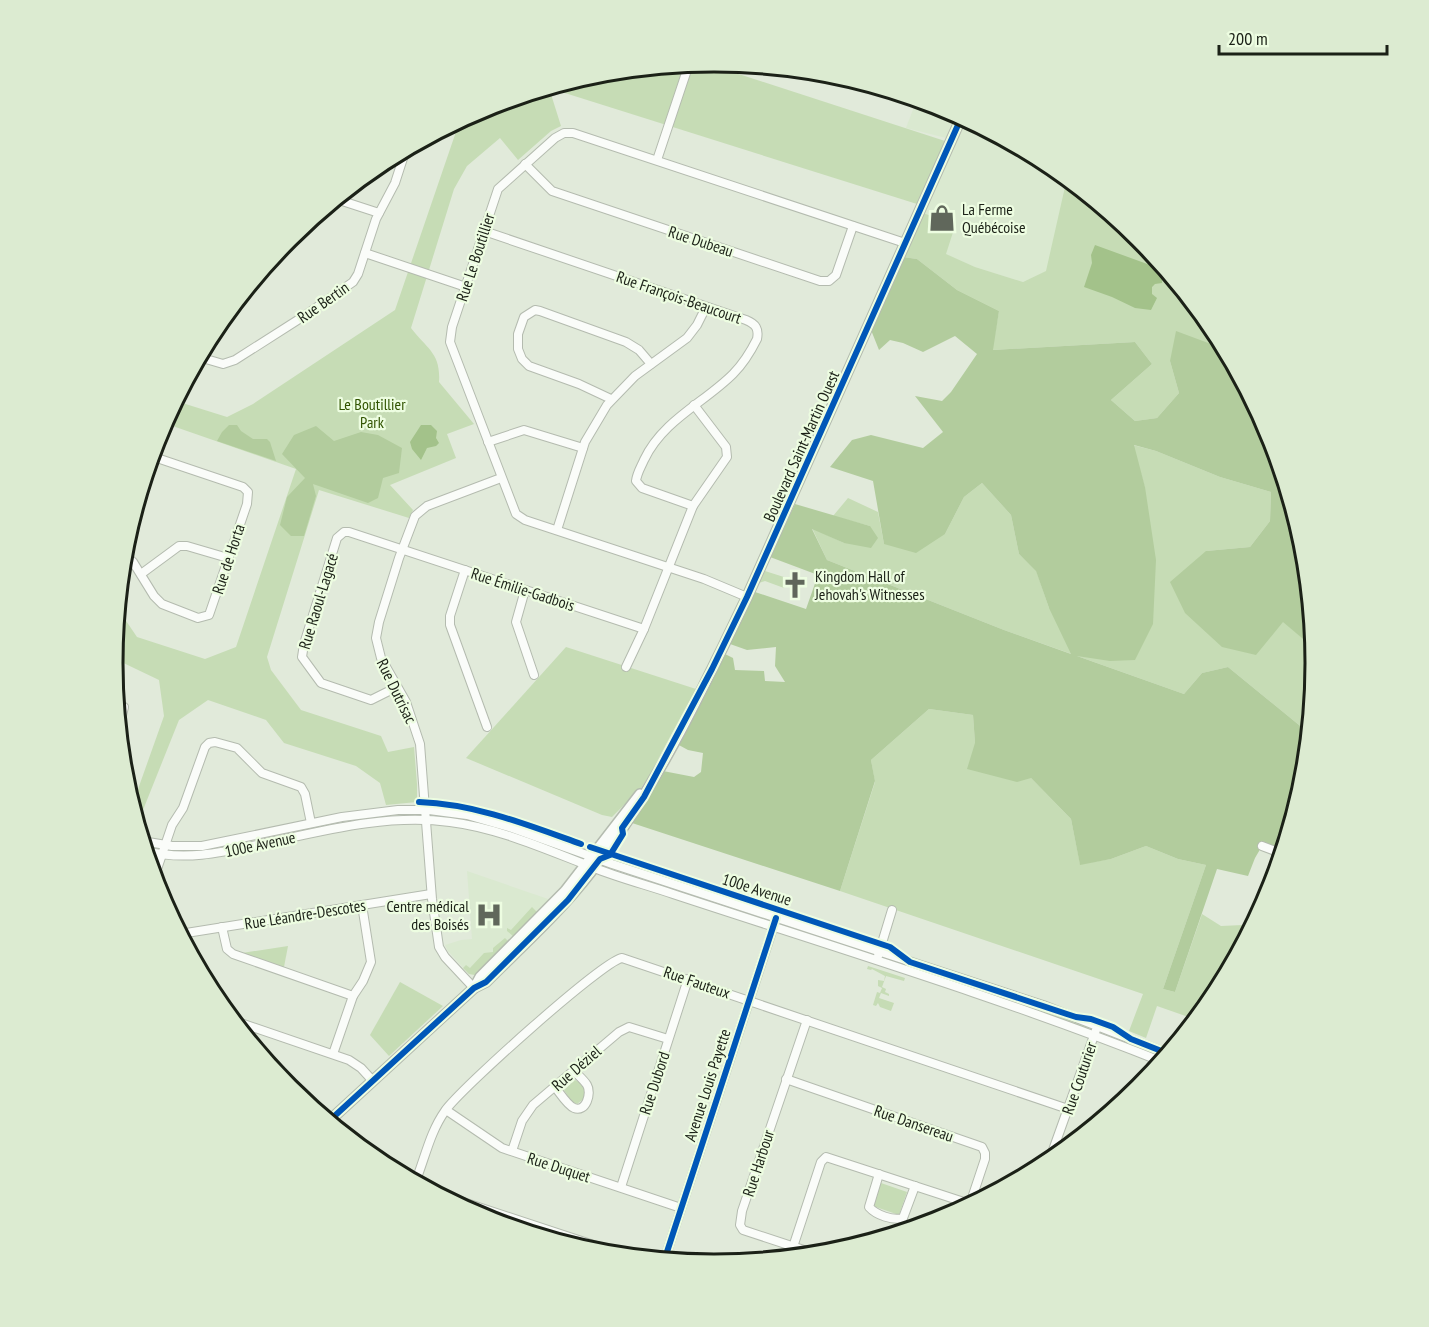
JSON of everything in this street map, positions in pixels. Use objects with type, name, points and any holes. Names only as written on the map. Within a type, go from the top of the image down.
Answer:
[{"type":"main road","name":"Boulevard Saint-Martin Ouest","points":[[334,1116],[474,988],[486,982],[564,903],[640,802],[712,669],[747,597],[958,125]]},
{"type":"street","points":[[657,160],[686,73]]},
{"type":"street","name":"Rue Le Boutillier","points":[[747,597],[717,583],[525,520],[517,515],[450,342],[450,334],[498,189],[555,138],[570,133],[905,243]]},
{"type":"street","name":"Rue Bertin","points":[[207,359],[223,364],[238,358],[356,279],[379,213],[395,183],[402,162]]},
{"type":"street","name":"Rue Dubeau","points":[[525,164],[554,192],[820,281],[829,281],[836,275],[852,226]]},
{"type":"street","points":[[345,202],[379,213]]},
{"type":"street","name":"Rue François-Beaucourt","points":[[484,231],[749,321],[755,326],[758,333],[753,347],[735,373],[672,423],[655,442],[636,479],[637,484],[642,488],[693,506]]},
{"type":"street","points":[[365,253],[466,288]]},
{"type":"street","points":[[557,530],[583,448],[611,399],[635,376],[691,334],[706,307]]},
{"type":"street","points":[[611,399],[579,384],[529,366],[522,358],[517,342],[524,317],[535,310],[540,311],[626,342],[639,350],[651,364]]},
{"type":"street","points":[[626,667],[644,629],[693,506],[727,455],[726,447],[694,405]]},
{"type":"street","points":[[488,442],[524,430],[583,448]]},
{"type":"street","name":"Rue de Horta","points":[[132,561],[154,596],[162,604],[202,618],[207,617],[212,611],[248,499],[247,490],[159,459]]},
{"type":"street","name":"Rue Dutrisac","points":[[474,988],[440,949],[431,894],[422,755],[417,731],[406,702],[381,658],[376,638],[383,609],[415,516],[422,508],[501,478]]},
{"type":"street","name":"Rue Raoul-Lagacé","points":[[397,687],[371,700],[356,696],[321,683],[301,654],[340,534],[348,532],[402,550]]},
{"type":"street","points":[[141,574],[179,546],[187,546],[228,558]]},
{"type":"street","name":"Rue Émilie-Gadbois","points":[[402,550],[644,629]]},
{"type":"street","points":[[465,570],[450,616],[450,625],[487,728]]},
{"type":"street","points":[[525,590],[516,622],[534,675]]},
{"type":"street","points":[[158,865],[174,821],[183,808],[205,747],[213,742],[240,749],[264,774],[301,787],[305,794],[311,823]]},
{"type":"street","name":"100e Avenue","points":[[151,843],[187,847],[210,845],[311,823],[376,812],[425,810],[465,815],[489,820],[596,858],[1050,1008],[1161,1051]]},
{"type":"street","name":"100e Avenue","points":[[154,853],[187,857],[205,856],[348,826],[398,820],[426,819],[485,829],[1038,1014],[1154,1059]]},
{"type":"street","points":[[1262,846],[1276,851]]},
{"type":"street","name":"Rue Léandre-Descotes","points":[[188,933],[431,894]]},
{"type":"street","points":[[333,1054],[353,996],[363,981],[370,962],[362,904]]},
{"type":"street","points":[[877,961],[892,910]]},
{"type":"street","name":"Avenue Louis Payette","points":[[666,1253],[776,918]]},
{"type":"street","points":[[222,927],[227,949],[233,954],[353,996]]},
{"type":"street","name":"Rue Fauteux","points":[[418,1175],[433,1132],[446,1110],[463,1089],[614,960],[626,958],[1068,1109]]},
{"type":"street","name":"Rue Dubord","points":[[621,1187],[688,979]]},
{"type":"street","name":"Rue Harbour","points":[[799,1249],[743,1230],[740,1225],[742,1211],[807,1020]]},
{"type":"street","points":[[245,1025],[333,1054],[355,1064],[372,1080]]},
{"type":"street","name":"Rue Couturier","points":[[1054,1147],[1097,1026]]},
{"type":"street","name":"Rue Déziel","points":[[512,1151],[527,1112],[625,1028],[633,1028],[668,1039]]},
{"type":"street","points":[[555,1087],[573,1107],[578,1109],[583,1107],[590,1091],[574,1071]]},
{"type":"street","name":"Rue Dansereau","points":[[786,1079],[982,1147],[985,1159],[972,1196]]},
{"type":"street","name":"Rue Duquet","points":[[446,1110],[502,1148],[681,1208]]},
{"type":"street","points":[[793,1247],[816,1174],[823,1159],[830,1157],[959,1202]]},
{"type":"street","points":[[879,1173],[868,1207],[878,1213],[898,1219],[903,1218],[915,1186]]},
{"type":"shaded area","points":[[914,107],[952,122],[946,138],[906,128]]},
{"type":"shaded area","points":[[963,127],[1010,151],[1066,188],[1047,271],[1023,282],[975,267],[912,240]]},
{"type":"shaded area","points":[[1095,245],[1152,266],[1163,277],[1162,283],[1152,287],[1152,294],[1157,298],[1151,310],[1135,308],[1084,287],[1092,263],[1091,255]]},
{"type":"shaded area","points":[[903,257],[917,259],[957,290],[999,311],[993,350],[1135,342],[1152,364],[1111,400],[1135,421],[1157,418],[1179,393],[1170,361],[1176,331],[1212,344],[1245,402],[1275,473],[1286,510],[1301,586],[1305,641],[1283,622],[1256,655],[1222,647],[1185,613],[1170,582],[1206,551],[1250,547],[1270,521],[1271,492],[1220,477],[1156,451],[1134,445],[1145,487],[1156,560],[1153,624],[1135,660],[1110,661],[1077,656],[1184,694],[1202,673],[1228,667],[1302,728],[1295,779],[1277,847],[1262,846],[1248,876],[1217,869],[1175,992],[1163,989],[1206,865],[1178,859],[1146,846],[1111,859],[1080,865],[1071,819],[1031,778],[1017,782],[967,769],[975,743],[973,715],[929,709],[871,760],[875,781],[840,891],[632,823],[663,771],[694,777],[701,772],[703,753],[688,750],[677,744],[725,654],[733,658],[735,670],[764,671],[765,681],[785,682],[775,666],[776,647],[747,650],[730,644],[755,592],[806,609],[818,575],[770,557],[795,504],[870,526],[878,538],[871,548],[844,543],[812,529],[827,560],[1071,654],[1049,608],[1036,571],[1019,554],[1011,515],[982,483],[964,497],[945,534],[916,553],[884,544],[873,481],[830,467],[852,440],[871,435],[923,448],[943,432],[915,396],[942,401],[951,392],[977,354],[955,336],[923,352],[890,340],[879,350],[871,330]]},
{"type":"shaded area","points":[[229,425],[237,425],[241,431],[253,439],[267,439],[276,461],[217,441]]},
{"type":"shaded area","points":[[421,425],[431,425],[437,431],[436,438],[439,443],[427,448],[421,460],[412,449],[410,442]]},
{"type":"shaded area","points":[[316,426],[334,441],[361,432],[378,435],[402,448],[399,473],[383,478],[378,498],[368,503],[313,484],[316,496],[304,536],[291,536],[280,525],[287,497],[305,478],[282,454],[294,435]]},
{"type":"shaded area","points":[[467,871],[551,900],[475,975],[469,974],[445,945],[472,939]]},
{"type":"green space","points":[[676,73],[734,73],[945,141],[917,204],[561,92],[637,77]]},
{"type":"green space","name":"Le Boutillier Park","points":[[551,95],[561,126],[551,131],[518,160],[500,138],[467,166],[454,189],[411,328],[432,352],[438,364],[439,382],[474,424],[447,434],[456,458],[390,485],[413,510],[409,518],[319,490],[267,657],[271,670],[301,710],[381,736],[388,752],[414,747],[417,802],[386,805],[380,783],[356,766],[284,743],[266,720],[208,700],[179,720],[142,813],[137,792],[164,716],[159,680],[123,663],[125,619],[137,637],[205,659],[236,647],[296,469],[173,426],[183,403],[227,417],[253,404],[395,310],[456,132],[524,103]]},
{"type":"green space","points":[[1065,187],[1105,219],[1159,273],[1184,303],[1227,368],[1170,361],[1179,393],[1157,418],[1135,421],[1111,400],[1152,364],[1135,342],[992,350],[999,311],[957,290],[917,259],[903,257],[923,213],[937,221],[955,226],[946,254],[975,267],[1023,282],[1046,271]]},
{"type":"green space","points":[[1133,445],[1156,451],[1220,477],[1271,492],[1270,521],[1250,547],[1206,551],[1305,641],[1302,728],[1228,667],[1202,673],[1184,694],[1004,630],[827,560],[812,528],[844,543],[870,526],[833,516],[848,498],[878,512],[884,544],[945,534],[964,497],[982,483],[1011,515],[1019,554],[1036,570],[1049,608],[1145,488]]},
{"type":"green space","points":[[765,571],[787,578],[784,588],[765,581],[759,583]]},
{"type":"green space","points":[[566,647],[696,689],[649,776],[641,788],[612,817],[602,815],[466,758]]},
{"type":"green space","points":[[929,709],[973,715],[975,743],[1031,778],[1071,819],[1080,864],[1111,859],[1146,846],[1178,859],[1206,865],[1163,989],[1175,992],[1202,914],[1221,926],[1245,926],[1227,959],[1189,1017],[1157,1006],[1146,1038],[1129,1031],[1143,994],[840,891],[875,782],[871,760]]},
{"type":"green space","points":[[532,907],[538,913],[514,937],[507,931],[507,928],[511,930]]},
{"type":"green space","points":[[505,938],[509,942],[475,975],[469,974],[463,968],[466,965],[470,968],[484,953],[493,952],[493,948]]},
{"type":"green space","points":[[288,946],[284,967],[242,953]]},
{"type":"green space","points":[[888,957],[1050,1011],[1088,1026],[1087,1029],[887,961]]},
{"type":"green space","points":[[868,966],[905,978],[904,981],[886,976],[882,987],[886,989],[885,992],[889,996],[881,993],[879,998],[894,1003],[891,1011],[880,1007],[878,1003],[876,1006],[873,1005],[877,992],[880,993],[882,988],[878,986],[878,980],[884,981],[885,976],[872,969],[867,969]]},
{"type":"green space","points":[[400,982],[443,1006],[389,1056],[370,1035]]},
{"type":"green space","points":[[575,1080],[587,1093],[586,1097],[577,1104],[571,1101],[564,1090]]},
{"type":"green space","points":[[881,1183],[907,1192],[899,1215],[873,1206]]},
{"type":"cycle path","points":[[334,1116],[474,988],[486,982],[568,900],[600,859],[610,855],[623,834],[622,828],[644,797],[712,669],[747,597],[958,125]]},
{"type":"cycle path","points":[[419,802],[481,811],[581,844]]},
{"type":"cycle path","points":[[590,847],[890,947],[910,962],[1076,1017],[1091,1019],[1113,1027],[1131,1039],[1161,1051]]},
{"type":"cycle path","points":[[667,1253],[776,918]]},
{"type":"place","name":"La Ferme Québécoise","points":[[942,218]]},
{"type":"place","name":"Kingdom Hall of Jehovah's Witnesses","points":[[795,585]]},
{"type":"place","name":"Centre médical des Boisés","points":[[489,915]]}]
